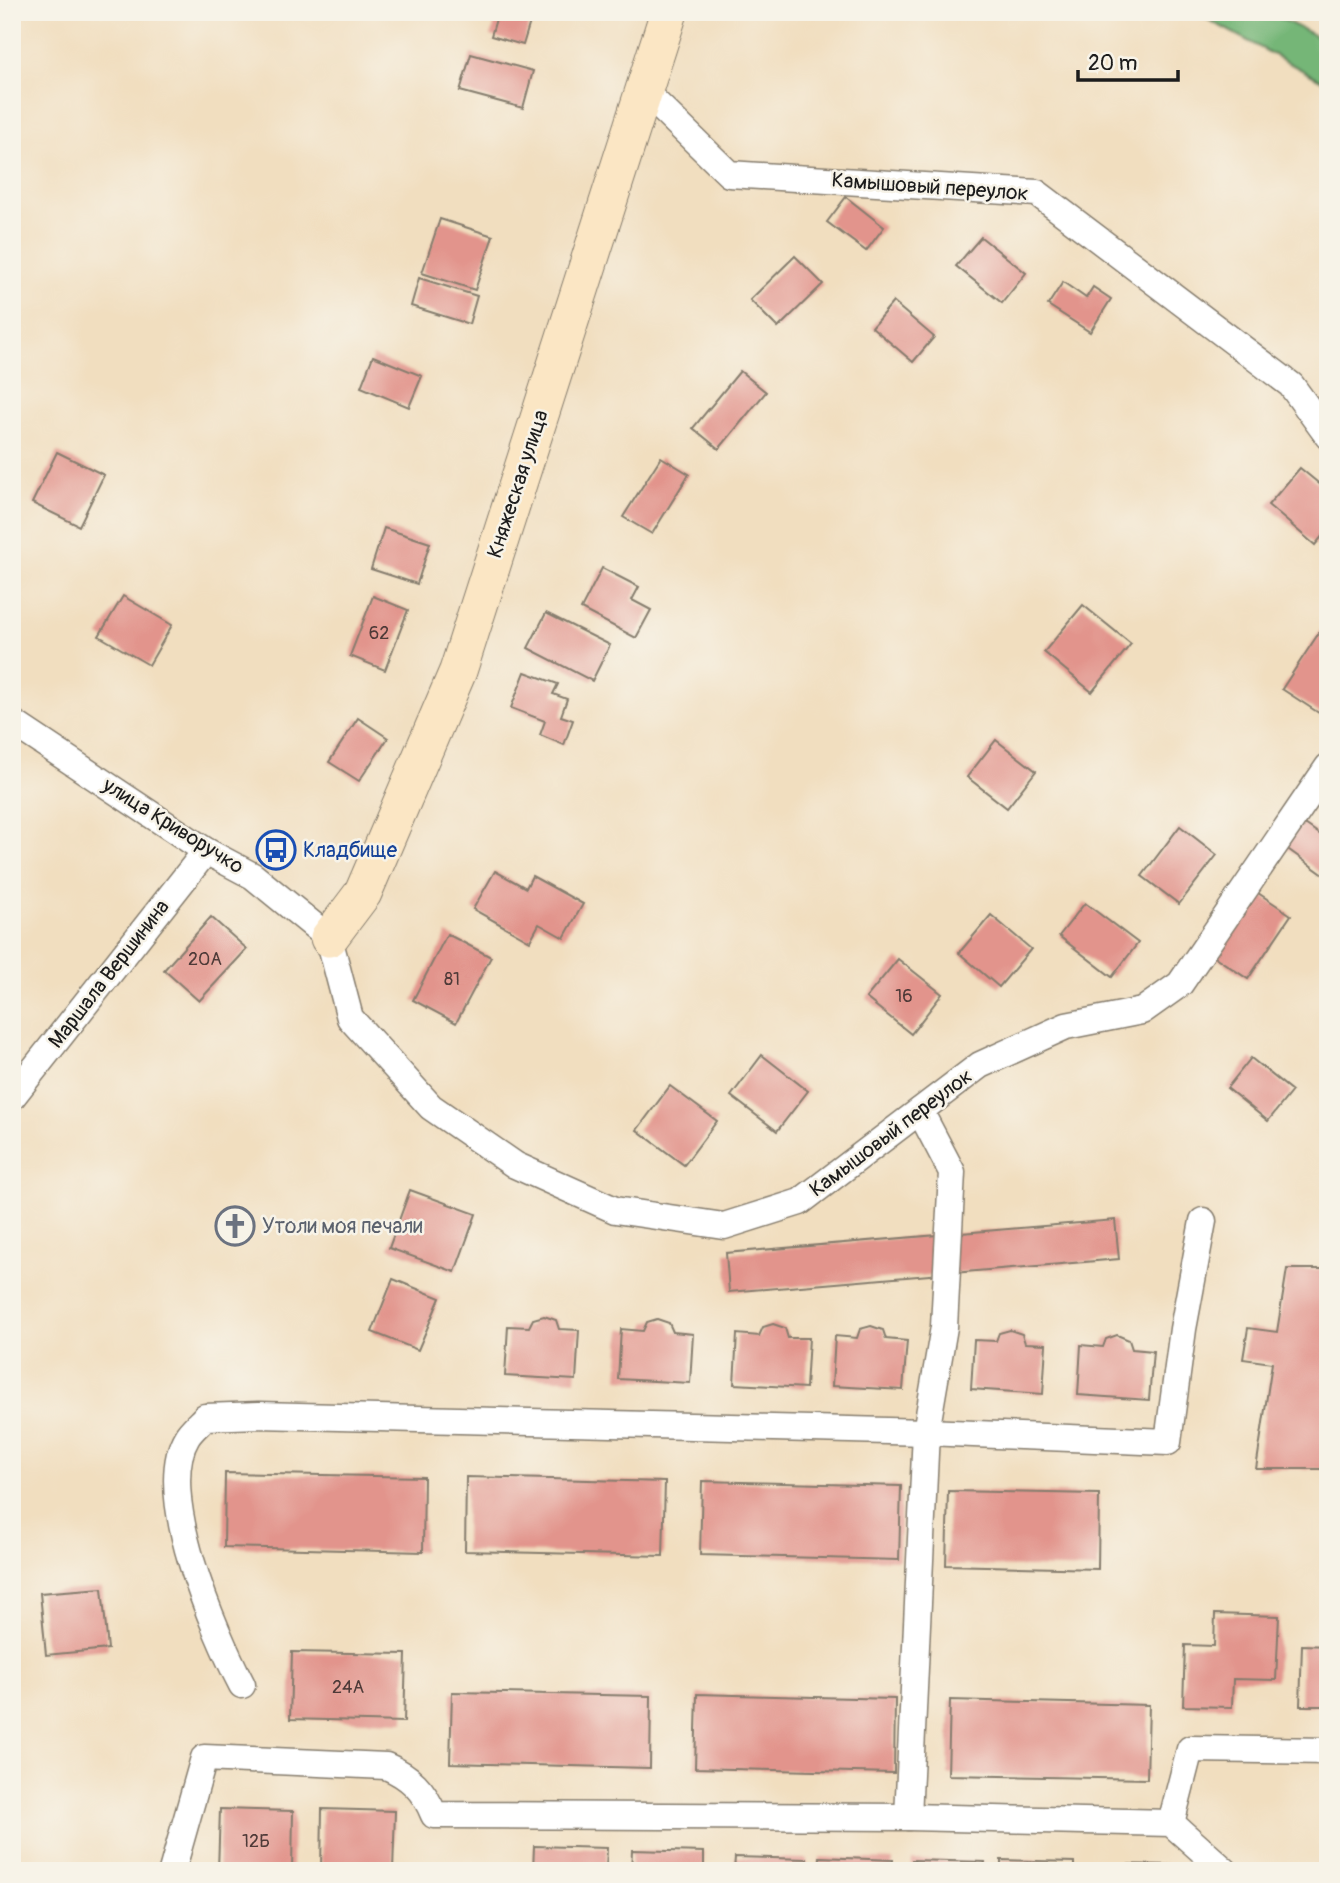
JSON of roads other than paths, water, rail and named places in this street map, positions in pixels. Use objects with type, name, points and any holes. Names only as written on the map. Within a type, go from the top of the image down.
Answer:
[{"type":"street","name":"Княжеская улица","points":[[329,938],[363,893],[458,671],[670,12]]},
{"type":"street","name":"Камышовый переулок","points":[[644,91],[729,174],[1037,193],[1291,385],[1328,436]]},
{"type":"street","name":"улица Криворучко","points":[[12,722],[206,851],[253,876],[329,938]]},
{"type":"street","name":"Камышовый переулок","points":[[329,938],[349,1018],[431,1107],[515,1165],[615,1210],[724,1226],[800,1202],[980,1065],[1066,1026],[1142,1011],[1180,984],[1328,767]]},
{"type":"street","name":"Маршала Вершинина","points":[[12,1097],[206,851]]},
{"type":"street","points":[[908,1817],[926,1432],[944,1327],[951,1172],[920,1111]]},
{"type":"street","points":[[242,1685],[219,1640],[180,1526],[179,1461],[186,1437],[205,1417],[259,1415],[926,1432],[1168,1442],[1183,1329],[1203,1221]]},
{"type":"street","points":[[1171,1823],[1190,1749],[1328,1751]]},
{"type":"street","points":[[172,1871],[204,1758],[386,1766],[408,1775],[427,1798],[434,1815],[908,1817],[1171,1823],[1225,1871]]},
{"type":"place","name":"Кладбище","points":[[276,850]]},
{"type":"place","name":"Утоли моя печали","points":[[235,1226]]}]
